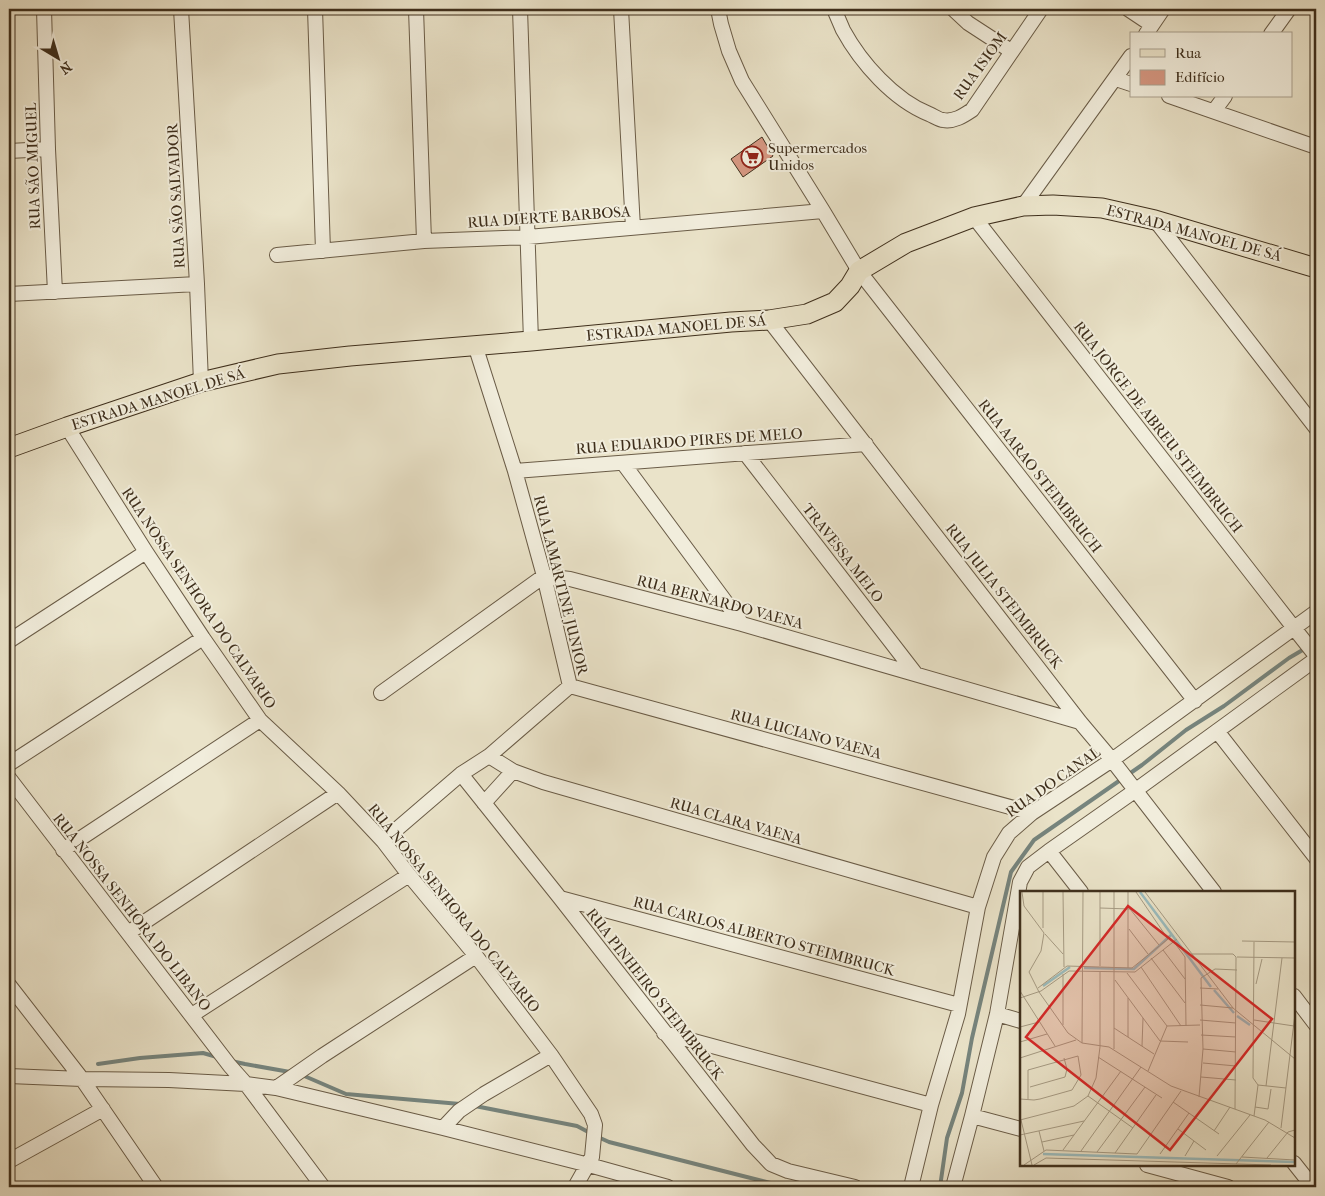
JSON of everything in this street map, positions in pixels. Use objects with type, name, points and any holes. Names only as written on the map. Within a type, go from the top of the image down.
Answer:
[{"type":"main road","name":"ESTRADA MANOEL DE SÁ","points":[[9,448],[201,382],[278,364],[350,356],[769,320],[807,314],[835,302],[850,286],[859,271],[906,243],[974,217],[1024,206],[1053,205],[1102,208],[1155,220],[1316,268]]},
{"type":"street","name":"RUA SÃO MIGUEL","points":[[44,9],[55,292]]},
{"type":"street","name":"RUA SÃO SALVADOR","points":[[181,9],[201,382]]},
{"type":"street","points":[[315,9],[323,251]]},
{"type":"street","points":[[416,9],[424,241]]},
{"type":"street","points":[[520,9],[531,341]]},
{"type":"street","points":[[621,9],[633,228]]},
{"type":"street","name":"RUA AARAO STEIMBRUCH","points":[[718,9],[729,51],[742,81],[824,211],[859,271],[1195,701]]},
{"type":"street","name":"RUA ISIOM","points":[[834,9],[843,30],[875,75],[896,96],[916,109],[944,120],[960,118],[972,110],[1041,9]]},
{"type":"street","points":[[953,9],[968,23],[1011,51]]},
{"type":"street","points":[[1128,9],[1149,29],[1163,9]]},
{"type":"street","points":[[1272,32],[1289,9]]},
{"type":"street","points":[[1024,206],[1130,58]]},
{"type":"street","points":[[1116,79],[1130,84]]},
{"type":"street","points":[[1175,98],[1316,146]]},
{"type":"street","points":[[1214,111],[1224,98]]},
{"type":"street","points":[[9,151],[48,149]]},
{"type":"street","name":"RUA DIERTE BARBOSA","points":[[277,255],[424,241],[528,237],[824,211]]},
{"type":"street","name":"RUA JORGE DE ABREU STEIMBRUCH","points":[[974,217],[1316,656]]},
{"type":"street","points":[[1155,220],[1316,428]]},
{"type":"street","points":[[9,294],[197,284]]},
{"type":"street","name":"RUA JULIA STEIMBRUCK","points":[[769,320],[1213,891]]},
{"type":"street","name":"RUA LAMARTINE JUNIOR","points":[[384,841],[461,774],[489,756],[570,686],[544,576],[515,471],[475,346]]},
{"type":"street","name":"RUA NOSSA SENHORA DO CALVARIO","points":[[67,427],[146,552],[260,720],[338,793],[384,841],[409,875],[476,956],[551,1055],[591,1114],[595,1125],[590,1161]]},
{"type":"street","name":"RUA EDUARDO PIRES DE MELO","points":[[515,471],[866,444]]},
{"type":"street","name":"TRAVESSA MELO","points":[[745,454],[915,673]]},
{"type":"street","points":[[623,463],[742,624]]},
{"type":"street","points":[[9,641],[146,552]]},
{"type":"street","points":[[381,693],[544,576]]},
{"type":"street","name":"RUA BERNARDO VAENA","points":[[544,576],[570,579],[742,624],[1080,722]]},
{"type":"street","name":"RUA DO CANAL","points":[[911,1187],[931,1106],[958,1014],[978,907],[994,857],[1009,834],[1032,813],[1114,763],[1195,701],[1295,630],[1316,612]]},
{"type":"street","points":[[9,764],[203,638]]},
{"type":"street","points":[[953,1187],[996,1014],[1020,882],[1028,867],[1134,788],[1217,731],[1316,656]]},
{"type":"street","name":"RUA LUCIANO VAENA","points":[[570,686],[1032,813]]},
{"type":"street","points":[[63,850],[260,720]]},
{"type":"street","points":[[1217,731],[1316,858]]},
{"type":"street","name":"RUA CLARA VAENA","points":[[489,756],[513,771],[543,782],[978,907]]},
{"type":"street","points":[[484,803],[513,771]]},
{"type":"street","name":"RUA PINHEIRO STEIMBRUCK","points":[[461,774],[753,1145],[771,1164],[788,1171],[855,1187]]},
{"type":"street","name":"RUA NOSSA SENHORA DO LIBANO","points":[[9,778],[230,1066],[246,1084],[323,1187]]},
{"type":"street","points":[[128,933],[338,793]]},
{"type":"street","points":[[1049,851],[1080,891]]},
{"type":"street","points":[[192,1015],[409,875]]},
{"type":"street","name":"RUA CARLOS ALBERTO STEIMBRUCK","points":[[560,898],[959,1005]]},
{"type":"street","points":[[276,1088],[476,956]]},
{"type":"street","points":[[9,984],[79,1075],[156,1187]]},
{"type":"street","points":[[1295,997],[1316,1025]]},
{"type":"street","points":[[996,1014],[1020,1021]]},
{"type":"street","points":[[664,1033],[931,1106]]},
{"type":"street","points":[[443,1128],[459,1111],[484,1094],[551,1055]]},
{"type":"street","points":[[9,1076],[79,1075],[246,1084],[276,1088],[590,1161],[668,1187]]},
{"type":"street","points":[[9,1160],[103,1109]]},
{"type":"street","points":[[972,1116],[1020,1130]]},
{"type":"street","points":[[575,1187],[590,1161]]},
{"type":"street","points":[[1295,1164],[1315,1187]]},
{"type":"street","points":[[1151,1166],[1228,1187]]},
{"type":"building","name":"Supermercados Unidos","points":[[762,137],[773,156],[743,177],[731,159]]},
{"type":"waterway","points":[[940,1187],[947,1138],[962,1093],[972,1038],[1011,872],[1034,840],[1142,765],[1186,730],[1224,706],[1289,658],[1306,648]]},
{"type":"waterway","points":[[98,1064],[140,1058],[203,1053],[217,1057]]},
{"type":"waterway","points":[[231,1061],[290,1072]]},
{"type":"waterway","points":[[302,1075],[346,1094],[460,1104]]},
{"type":"waterway","points":[[475,1106],[577,1126],[592,1134]]},
{"type":"waterway","points":[[598,1137],[609,1142],[786,1187]]},
{"type":"place","name":"Supermercados Unidos","points":[[752,157]]}]
